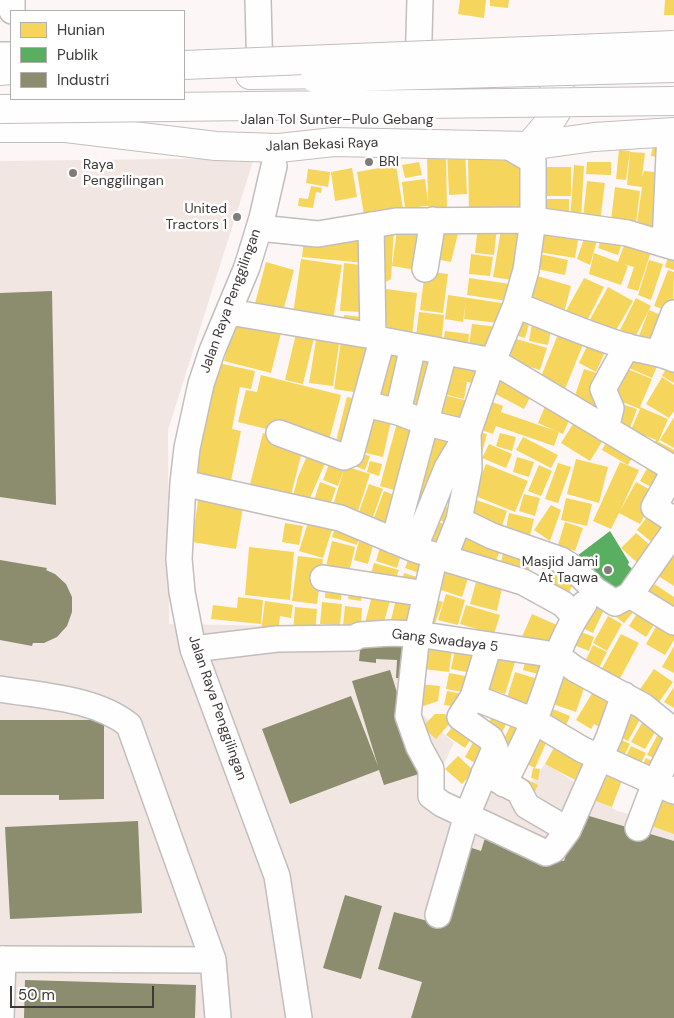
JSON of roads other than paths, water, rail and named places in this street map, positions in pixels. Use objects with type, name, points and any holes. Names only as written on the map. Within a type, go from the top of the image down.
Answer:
[{"type":"highway","points":[[185,64],[674,45]]},
{"type":"highway","points":[[185,76],[418,72],[674,63]]},
{"type":"highway","points":[[519,146],[555,116],[560,106],[561,88],[558,82],[554,77],[538,68]]},
{"type":"highway","points":[[185,76],[332,78],[674,68]]},
{"type":"highway","points":[[27,100],[30,128]]},
{"type":"highway","points":[[0,109],[674,101]]},
{"type":"highway","name":"Jalan Tol Sunter–Pulo Gebang","points":[[0,123],[318,119],[673,128]]},
{"type":"highway","name":"Jalan Bekasi Raya","points":[[0,128],[66,128],[216,146],[279,148],[334,142],[519,146],[673,128]]},
{"type":"highway","points":[[216,146],[242,151],[261,158],[274,166],[298,152],[334,142]]},
{"type":"street","points":[[185,57],[197,57],[260,75],[258,0]]},
{"type":"street","points":[[418,72],[420,0]]},
{"type":"street","points":[[259,228],[318,234],[396,220],[533,220],[627,234],[670,245],[673,128]]},
{"type":"street","points":[[422,551],[447,468],[468,433],[493,361],[516,305],[526,270],[533,220],[534,161],[519,146]]},
{"type":"street","name":"Jalan Raya Penggilingan","points":[[274,166],[259,228],[201,384],[187,448],[183,483],[180,575],[193,649],[277,876],[298,1018]]},
{"type":"street","points":[[425,269],[433,220]]},
{"type":"street","points":[[279,433],[344,457],[351,454],[366,404],[377,338],[371,225]]},
{"type":"street","points":[[516,305],[627,346],[666,356],[674,314]]},
{"type":"street","points":[[229,312],[493,361],[606,428],[673,475],[654,507],[674,520]]},
{"type":"street","points":[[398,412],[413,346]]},
{"type":"street","points":[[606,428],[611,408],[604,390],[627,346]]},
{"type":"street","points":[[444,353],[426,424],[422,551],[426,594],[417,634],[408,716],[419,747],[431,769],[431,796],[442,804],[546,853],[553,850],[568,830],[621,708],[624,695]]},
{"type":"street","points":[[366,404],[398,412],[426,424],[468,433]]},
{"type":"street","points":[[422,551],[459,520],[469,469],[468,433]]},
{"type":"street","points":[[183,483],[340,518],[422,551],[523,582],[563,604],[575,617]]},
{"type":"street","points":[[459,520],[492,536],[561,560],[572,567],[594,590],[615,603],[630,595],[674,532]]},
{"type":"street","points":[[323,578],[426,594]]},
{"type":"street","points":[[438,915],[467,815],[534,721],[556,654],[575,617],[594,590]]},
{"type":"street","points":[[630,595],[674,622]]},
{"type":"street","name":"Gang Swadaya 5","points":[[193,649],[277,639],[354,638],[360,635],[391,633],[417,634],[556,654]]},
{"type":"street","points":[[489,645],[474,697],[460,718],[494,742],[494,778]]},
{"type":"street","points":[[556,654],[575,669],[643,706],[674,731]]},
{"type":"street","points":[[0,689],[90,705],[115,714],[129,725],[213,960],[218,1018]]},
{"type":"street","points":[[474,697],[534,721],[599,758],[665,787]]},
{"type":"street","points":[[638,828],[665,787],[674,745]]},
{"type":"street","points":[[494,778],[519,791],[527,806],[568,830]]},
{"type":"street","points":[[1,1018],[2,959],[213,960]]},
{"type":"place","name":"BRI","points":[[369,162]]},
{"type":"place","name":"Raya Penggilingan","points":[[73,173]]},
{"type":"place","name":"United Tractors 1","points":[[237,217]]},
{"type":"place","name":"Masjid Jami At Taqwa","points":[[608,570]]}]
